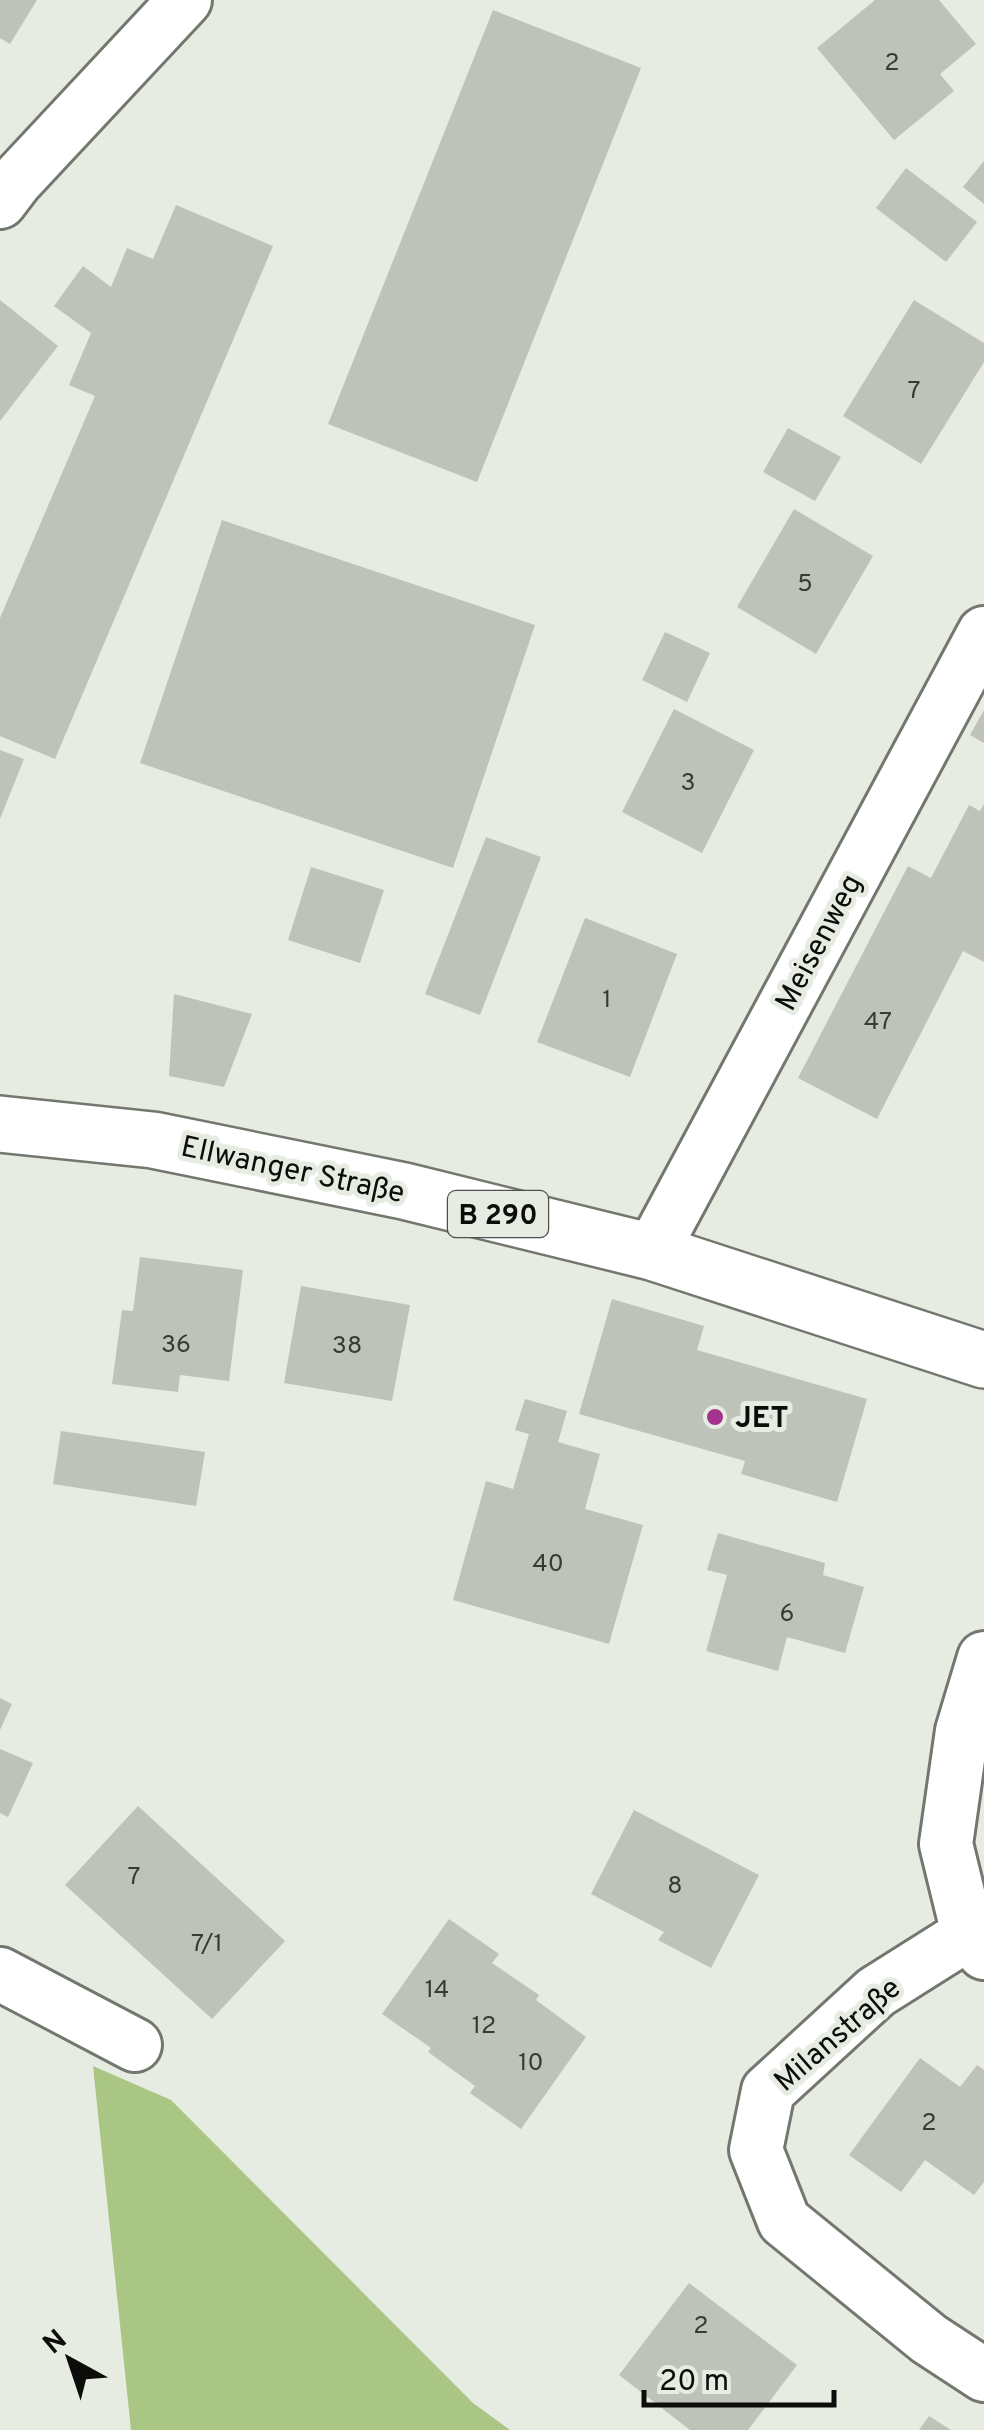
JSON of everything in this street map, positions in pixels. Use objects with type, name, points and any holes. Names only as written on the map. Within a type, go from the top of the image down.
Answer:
[{"type":"main road","name":"Ellwanger Straße","points":[[0,1124],[152,1140],[404,1191],[652,1252],[984,1360]]},
{"type":"street","points":[[0,202],[171,3]]},
{"type":"street","name":"Meisenweg","points":[[652,1252],[984,633]]},
{"type":"street","name":"Milanstraße","points":[[984,1658],[962,1731],[946,1844],[976,1944],[876,1992],[768,2091],[756,2150],[784,2222],[929,2340],[984,2375]]},
{"type":"street","points":[[0,1974],[135,2044]]},
{"type":"green space","points":[[93,2066],[171,2100],[473,2403],[510,2430],[131,2430]]},
{"type":"building","points":[[0,0],[37,0],[10,44],[0,38]]},
{"type":"building","points":[[875,0],[939,0],[976,44],[940,74],[954,91],[894,140],[817,48]]},
{"type":"building","points":[[493,10],[641,68],[477,482],[328,424]]},
{"type":"building","points":[[984,161],[984,204],[963,187]]},
{"type":"building","points":[[906,168],[977,222],[946,262],[876,208]]},
{"type":"building","points":[[176,205],[273,246],[55,759],[0,736],[0,618],[95,396],[69,385],[91,333],[54,306],[83,266],[111,287],[127,248],[153,259]]},
{"type":"building","points":[[0,300],[58,346],[0,421]]},
{"type":"building","points":[[914,300],[984,343],[984,362],[921,464],[843,416]]},
{"type":"building","points":[[788,428],[841,457],[815,501],[763,472]]},
{"type":"building","points":[[794,509],[873,556],[816,654],[737,607]]},
{"type":"building","points":[[222,520],[535,625],[453,868],[140,763]]},
{"type":"building","points":[[665,632],[710,653],[687,702],[642,680]]},
{"type":"building","points":[[674,709],[754,750],[702,853],[622,812]]},
{"type":"building","points":[[984,710],[984,743],[970,735]]},
{"type":"building","points":[[0,750],[24,759],[0,819]]},
{"type":"building","points":[[984,804],[984,962],[963,951],[877,1119],[798,1078],[908,866],[931,878],[969,805],[980,811]]},
{"type":"building","points":[[486,837],[541,857],[480,1015],[425,994]]},
{"type":"building","points":[[311,867],[384,890],[360,963],[288,940]]},
{"type":"building","points":[[585,918],[677,954],[630,1077],[537,1042]]},
{"type":"building","points":[[174,994],[252,1014],[224,1087],[169,1076]]},
{"type":"building","points":[[140,1257],[243,1270],[229,1381],[180,1375],[178,1392],[112,1384],[122,1310],[133,1311]]},
{"type":"building","points":[[301,1286],[410,1305],[392,1401],[284,1383]]},
{"type":"building","points":[[612,1299],[704,1326],[697,1350],[867,1399],[837,1502],[741,1474],[745,1461],[579,1414]]},
{"type":"building","points":[[525,1399],[567,1411],[558,1442],[600,1454],[585,1509],[643,1525],[609,1644],[453,1600],[486,1481],[513,1489],[529,1434],[515,1430]]},
{"type":"building","points":[[61,1431],[205,1452],[196,1506],[53,1484]]},
{"type":"building","points":[[718,1533],[825,1563],[823,1575],[864,1587],[845,1653],[787,1637],[778,1671],[706,1651],[727,1575],[707,1570]]},
{"type":"building","points":[[0,1698],[12,1704],[0,1730]]},
{"type":"building","points":[[0,1749],[33,1763],[8,1817],[0,1813]]},
{"type":"building","points":[[138,1806],[285,1941],[212,2019],[65,1885]]},
{"type":"building","points":[[634,1810],[759,1875],[711,1968],[658,1940],[664,1932],[591,1894]]},
{"type":"building","points":[[449,1919],[499,1954],[492,1963],[539,1995],[536,2000],[586,2037],[521,2129],[470,2093],[475,2086],[428,2052],[431,2048],[382,2014]]},
{"type":"building","points":[[920,2058],[960,2087],[977,2065],[984,2070],[984,2182],[974,2195],[925,2160],[901,2192],[849,2155]]},
{"type":"building","points":[[689,2283],[797,2365],[748,2430],[690,2430],[619,2375]]},
{"type":"building","points":[[929,2416],[951,2430],[919,2430]]},
{"type":"place","name":"JET","points":[[715,1417]]}]
